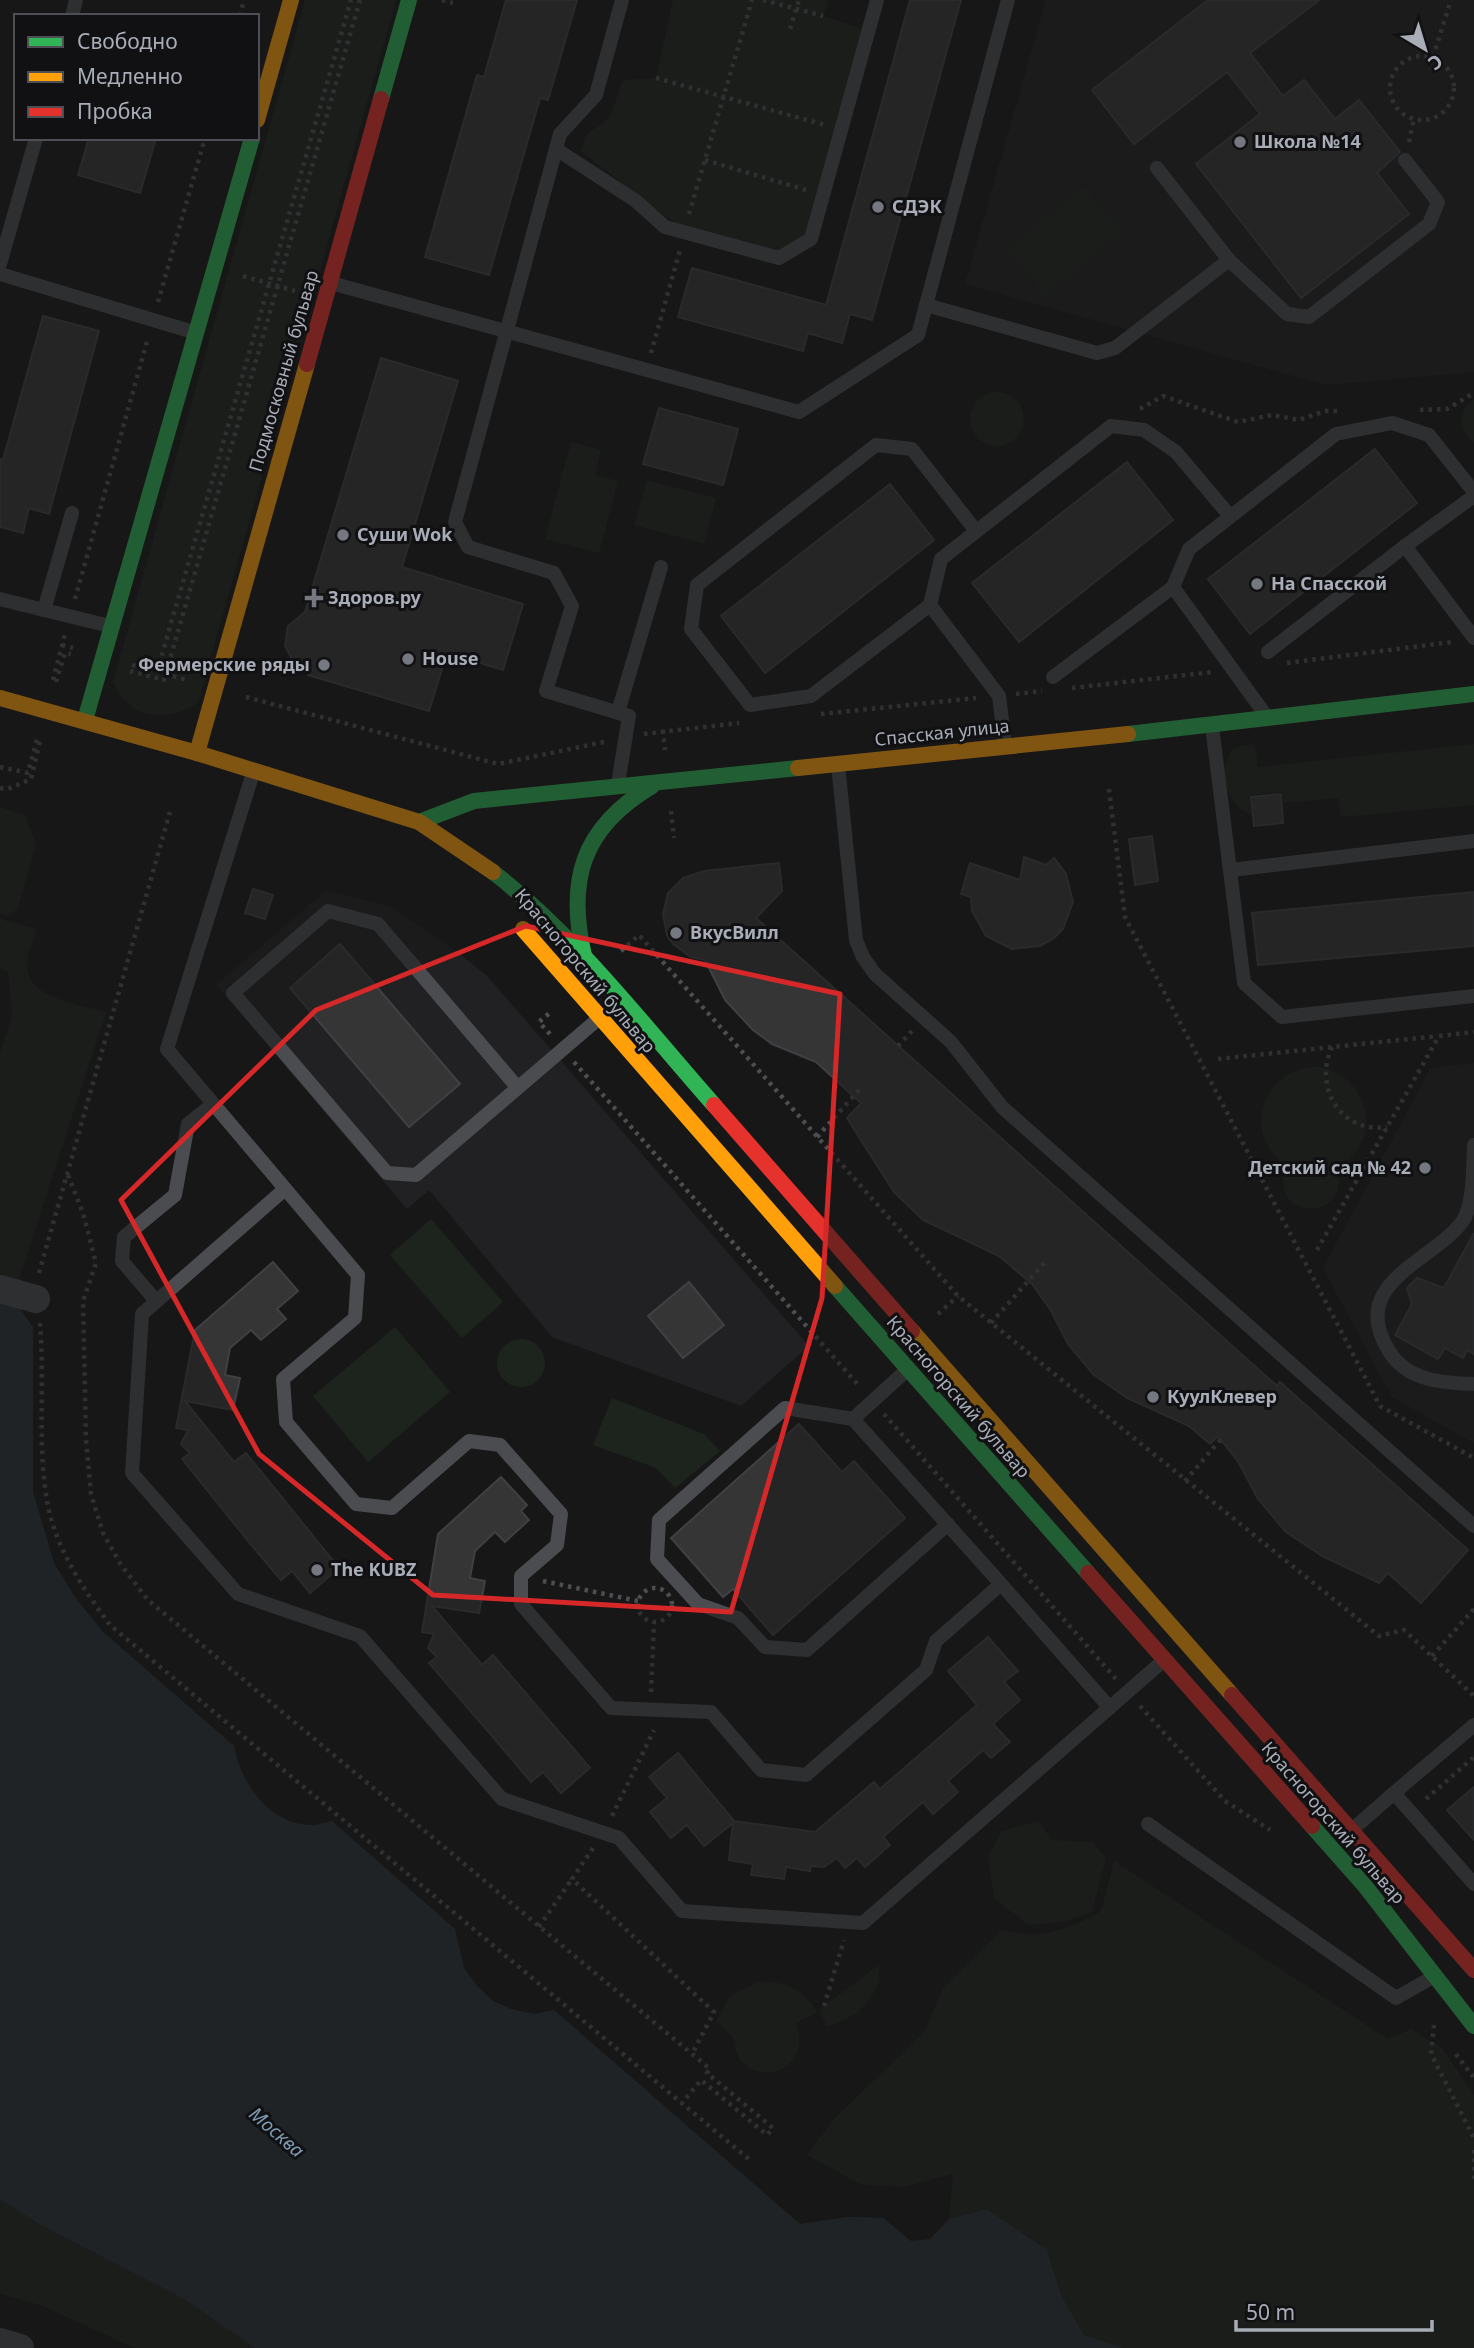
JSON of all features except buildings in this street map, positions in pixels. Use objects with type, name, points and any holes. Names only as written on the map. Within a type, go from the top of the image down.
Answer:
[{"type":"main road","points":[[259,113],[291,0]]},
{"type":"main road","name":"Подмосковный бульвар","points":[[197,753],[409,0]]},
{"type":"main road","points":[[85,720],[251,140]]},
{"type":"main road","name":"Спасская улица","points":[[419,822],[474,801],[1269,720],[1474,694]]},
{"type":"main road","name":"Красногорский бульвар","points":[[0,698],[197,753],[419,822],[454,843],[521,894],[585,960],[1353,1829],[1474,1970]]},
{"type":"main road","points":[[585,960],[577,935],[575,911],[577,889],[591,839],[610,813],[631,796],[657,783]]},
{"type":"main road","name":"Красногорский бульвар","points":[[454,843],[598,1019],[1356,1877],[1437,1975],[1474,2026]]},
{"type":"street","points":[[0,1289],[36,1299]]},
{"type":"street","points":[[0,2342],[20,2348]]},
{"type":"lane","points":[[617,788],[629,716],[546,691],[572,606],[554,573],[468,547],[455,522],[560,134],[596,95],[622,0]]},
{"type":"lane","points":[[556,149],[636,201],[665,227],[779,258],[811,239],[877,0]]},
{"type":"lane","points":[[330,282],[799,412],[918,335],[1008,0]]},
{"type":"lane","points":[[0,264],[35,140]]},
{"type":"lane","points":[[1157,168],[1229,260],[1287,314],[1309,317],[1429,223],[1438,202],[1405,160]]},
{"type":"lane","points":[[926,305],[1097,353],[1115,348],[1229,260]]},
{"type":"lane","points":[[0,274],[196,333]]},
{"type":"lane","points":[[1054,683],[1173,587],[1189,549],[1336,434],[1392,423],[1429,435],[1474,494],[1268,652]]},
{"type":"lane","points":[[976,531],[912,450],[876,445],[697,585],[691,629],[750,705],[811,696],[929,605],[941,559],[1111,426],[1144,430],[1176,452],[1230,516]]},
{"type":"lane","points":[[44,610],[72,513]]},
{"type":"lane","points":[[1405,546],[1467,640]]},
{"type":"lane","points":[[618,712],[661,567]]},
{"type":"lane","points":[[1173,587],[1235,669],[1269,720]]},
{"type":"lane","points":[[0,599],[113,627]]},
{"type":"lane","points":[[929,605],[999,696],[1005,745]]},
{"type":"lane","points":[[1212,724],[1244,983],[1282,1017],[1474,996]]},
{"type":"lane","points":[[838,764],[856,940],[863,957],[875,974],[951,1042],[1002,1107],[1474,1526]]},
{"type":"lane","points":[[253,772],[167,1049],[358,1275],[355,1318],[283,1379],[286,1423],[356,1504],[392,1508],[469,1441],[500,1445],[561,1514],[557,1545],[521,1576],[521,1604],[611,1708],[711,1712],[761,1770],[806,1775],[926,1670],[936,1641],[1001,1584]]},
{"type":"lane","points":[[1231,870],[1474,841]]},
{"type":"lane","points":[[518,1088],[378,925],[328,911],[233,993],[387,1173],[416,1175],[518,1088],[598,1019]]},
{"type":"lane","points":[[156,1301],[121,1261],[124,1237],[175,1195],[188,1125],[213,1104]]},
{"type":"lane","points":[[1474,1145],[1471,1199],[1465,1217],[1454,1230],[1401,1271],[1380,1308],[1378,1327],[1391,1354],[1402,1366],[1433,1383],[1474,1384]]},
{"type":"lane","points":[[285,1189],[142,1314],[132,1473],[238,1594],[360,1636],[502,1799],[619,1838],[682,1911],[863,1923],[1164,1660]]},
{"type":"lane","points":[[853,1419],[908,1369]]},
{"type":"lane","points":[[948,1524],[807,1650],[765,1647],[738,1618],[698,1604],[657,1559],[659,1520],[785,1408],[853,1419],[948,1524],[1110,1708]]},
{"type":"lane","points":[[1353,1829],[1474,1725]]},
{"type":"lane","points":[[1394,1793],[1474,1884]]},
{"type":"lane","points":[[1148,1824],[1396,1998],[1437,1975]]},
{"type":"path","points":[[157,672],[351,0]]},
{"type":"path","points":[[62,645],[164,680],[360,0]]},
{"type":"path","points":[[442,0],[453,3]]},
{"type":"path","points":[[689,217],[752,0]]},
{"type":"path","points":[[762,0],[823,16]]},
{"type":"path","points":[[790,29],[799,0]]},
{"type":"path","points":[[1433,58],[1451,0]]},
{"type":"path","points":[[1415,56],[1433,58],[1446,65],[1452,74],[1454,97],[1440,115],[1430,119],[1408,117],[1393,101],[1391,78],[1404,60],[1415,56]]},
{"type":"path","points":[[656,78],[835,128]]},
{"type":"path","points":[[0,788],[8,789],[31,779],[62,645],[204,140]]},
{"type":"path","points":[[705,160],[817,194]]},
{"type":"path","points":[[646,371],[684,234]]},
{"type":"path","points":[[238,275],[301,292]]},
{"type":"path","points":[[1407,411],[1447,410],[1474,393]]},
{"type":"path","points":[[1111,426],[1163,396],[1238,422],[1272,415],[1299,420],[1325,411],[1352,411]]},
{"type":"path","points":[[1068,688],[1467,640]]},
{"type":"path","points":[[0,767],[28,773],[65,653],[165,674],[498,764],[663,730],[743,722]]},
{"type":"path","points":[[811,715],[999,696],[1054,683]]},
{"type":"path","points":[[1108,789],[1125,917],[1380,1406],[1474,1458]]},
{"type":"path","points":[[671,806],[674,838]]},
{"type":"path","points":[[170,812],[36,1281],[47,1503],[62,1546],[84,1591],[110,1625],[751,2161]]},
{"type":"path","points":[[620,952],[639,935],[958,1296],[1379,1636],[1404,1630],[1474,1696]]},
{"type":"path","points":[[561,1004],[540,1022],[563,1049],[1225,1801],[1273,1832]]},
{"type":"path","points":[[1218,1059],[1474,1032]]},
{"type":"path","points":[[1317,1250],[1439,1036]]},
{"type":"path","points":[[1332,1047],[1325,1076],[1335,1106],[1360,1125],[1387,1127]]},
{"type":"path","points":[[817,1137],[860,1089]]},
{"type":"path","points":[[68,1174],[83,1213],[96,1263],[83,1301],[86,1440],[91,1493],[103,1533],[121,1565],[148,1600],[710,2069],[707,2073],[773,2128],[767,2135],[701,2080],[681,2103]]},
{"type":"path","points":[[991,1323],[1045,1262]]},
{"type":"path","points":[[936,1315],[958,1296]]},
{"type":"path","points":[[1185,1481],[1222,1438]]},
{"type":"path","points":[[521,1576],[638,1601]]},
{"type":"path","points":[[656,1588],[670,1595],[672,1610],[668,1617],[654,1623],[641,1616],[638,1601],[642,1594],[656,1588]]},
{"type":"path","points":[[1432,1656],[1474,1609]]},
{"type":"path","points":[[650,1710],[654,1623]]},
{"type":"path","points":[[539,1927],[572,1879]]},
{"type":"path","points":[[824,2006],[849,1922]]},
{"type":"path","points":[[1409,1993],[1442,2035]]},
{"type":"path","points":[[1434,2024],[1431,2054],[1474,2138]]},
{"type":"path","points":[[1450,2046],[1474,2078]]},
{"type":"path","points":[[1474,2150],[1474,2182]]},
{"type":"highlighted area","points":[[526,926],[840,994],[822,1298],[731,1612],[433,1595],[259,1454],[121,1200],[316,1010]]},
{"type":"shaded area","points":[[305,0],[396,0],[198,703],[173,714],[149,714],[138,711],[129,704],[113,682]]},
{"type":"shaded area","points":[[673,0],[828,0],[824,16],[863,29],[806,234],[777,252],[685,229],[656,210],[581,151],[586,135],[610,117],[623,80],[656,78]]},
{"type":"shaded area","name":"Школа №14","points":[[1046,0],[1474,0],[1474,372],[1326,385],[965,284]]},
{"type":"shaded area","points":[[1084,186],[1122,233],[1045,296],[1007,249]]},
{"type":"shaded area","points":[[997,392],[1016,400],[1024,419],[1016,438],[997,446],[978,438],[970,419],[978,400]]},
{"type":"shaded area","points":[[1474,399],[1474,443],[1462,427],[1462,415]]},
{"type":"shaded area","points":[[571,442],[601,450],[595,475],[618,481],[599,553],[545,539]]},
{"type":"shaded area","points":[[647,480],[716,498],[704,544],[634,525]]},
{"type":"shaded area","points":[[1255,744],[1258,767],[1474,744],[1474,805],[1341,817],[1338,798],[1284,803],[1282,792],[1250,795],[1251,814],[1243,811],[1231,798],[1224,771],[1232,751],[1241,746]]},
{"type":"shaded area","points":[[0,807],[25,815],[36,844],[18,908],[9,916],[0,914]]},
{"type":"shaded area","points":[[327,890],[391,907],[459,953],[488,977],[809,1346],[741,1406],[552,1337],[429,1190],[407,1209],[216,985]]},
{"type":"shaded area","points":[[0,919],[37,929],[27,966],[30,977],[37,986],[57,999],[106,1012],[17,1286],[0,1281],[0,1053],[12,1017],[8,972],[0,969]]},
{"type":"shaded area","name":"Детский сад № 42","points":[[1474,1063],[1474,1443],[1392,1397],[1323,1268],[1431,1068]]},
{"type":"shaded area","points":[[1321,1067],[1352,1084],[1366,1113],[1366,1128],[1361,1143],[1351,1157],[1336,1168],[1338,1186],[1333,1199],[1322,1206],[1310,1208],[1297,1205],[1287,1197],[1283,1184],[1287,1166],[1272,1152],[1264,1137],[1261,1120],[1264,1103],[1272,1089],[1285,1077],[1301,1069]]},
{"type":"shaded area","points":[[431,1219],[503,1302],[462,1338],[390,1255]]},
{"type":"shaded area","points":[[395,1327],[450,1392],[368,1462],[313,1396]]},
{"type":"shaded area","points":[[521,1339],[538,1346],[545,1363],[538,1380],[521,1387],[504,1380],[497,1363],[504,1346]]},
{"type":"shaded area","points":[[612,1398],[704,1434],[720,1451],[675,1488],[656,1468],[593,1445]]},
{"type":"shaded area","points":[[1038,1821],[1052,1840],[1093,1842],[1106,1858],[1092,1912],[1062,1922],[1028,1925],[994,1898],[988,1856],[1002,1831]]},
{"type":"shaded area","points":[[1114,1861],[1388,2039],[1411,2029],[1443,2049],[1474,2095],[1474,2348],[1123,2348],[1084,2335],[1061,2295],[1047,2250],[987,2209],[949,2219],[953,2174],[903,2187],[862,2185],[807,2155],[833,2120],[924,2032],[943,1988],[1002,1930],[1030,1934],[1054,1931],[1077,1924],[1101,1911]]},
{"type":"shaded area","points":[[879,1965],[879,1977],[872,1997],[848,2018],[827,2026],[819,2010]]},
{"type":"shaded area","points":[[758,1982],[776,1983],[792,1988],[806,1997],[817,2012],[796,2023],[799,2041],[796,2056],[786,2066],[774,2072],[760,2072],[747,2066],[738,2055],[733,2037],[716,2021],[730,1996]]},
{"type":"shaded area","points":[[0,2199],[39,2224],[184,2299],[255,2348],[135,2348],[40,2305],[0,2294]]},
{"type":"water","name":"Москва","points":[[0,1300],[17,1305],[33,1327],[33,1492],[54,1563],[75,1597],[102,1631],[234,1746],[242,1773],[258,1798],[269,1809],[295,1823],[313,1825],[332,1821],[455,1929],[464,1968],[493,2001],[511,2009],[534,2014],[554,2010],[800,2224],[847,2217],[883,2218],[911,2241],[930,2239],[949,2219],[987,2209],[1047,2250],[1061,2295],[1084,2335],[1123,2348],[255,2348],[184,2299],[39,2224],[0,2199]]},
{"type":"traffic: fast","points":[[381,99],[409,0]]},
{"type":"traffic: fast","points":[[85,720],[251,140]]},
{"type":"traffic: fast","points":[[1128,734],[1474,694]]},
{"type":"traffic: fast","points":[[419,822],[474,801],[798,768]]},
{"type":"traffic: fast","points":[[585,960],[577,906],[579,882],[585,860],[595,839],[609,820],[628,802],[652,786]]},
{"type":"traffic: fast","points":[[493,872],[524,897],[581,953],[714,1105]]},
{"type":"traffic: fast","points":[[835,1286],[1088,1573]]},
{"type":"traffic: fast","points":[[1312,1826],[1365,1886],[1474,2026]]},
{"type":"traffic: slow","points":[[259,113],[291,0]]},
{"type":"traffic: slow","points":[[197,753],[307,364]]},
{"type":"traffic: slow","points":[[0,698],[197,753],[419,822],[493,872]]},
{"type":"traffic: slow","points":[[798,768],[1128,734]]},
{"type":"traffic: slow","points":[[523,929],[835,1286]]},
{"type":"traffic: slow","points":[[912,1331],[1232,1695]]},
{"type":"traffic: jam","points":[[307,364],[381,99]]},
{"type":"traffic: jam","points":[[714,1105],[912,1331]]},
{"type":"traffic: jam","points":[[1088,1573],[1312,1826]]},
{"type":"traffic: jam","points":[[1232,1695],[1474,1970]]},
{"type":"place","name":"Школа №14","points":[[1240,142]]},
{"type":"place","name":"СДЭК","points":[[878,207]]},
{"type":"place","name":"Суши Wok","points":[[343,535]]},
{"type":"place","name":"На Спасской","points":[[1257,584]]},
{"type":"place","name":"Здоров.ру","points":[[314,598]]},
{"type":"place","name":"House","points":[[408,659]]},
{"type":"place","name":"Фермерские ряды","points":[[324,665]]},
{"type":"place","name":"ВкусВилл","points":[[676,933]]},
{"type":"place","name":"Детский сад № 42","points":[[1425,1168]]},
{"type":"place","name":"КуулКлевер","points":[[1153,1397]]},
{"type":"place","name":"The KUBZ","points":[[317,1570]]}]
